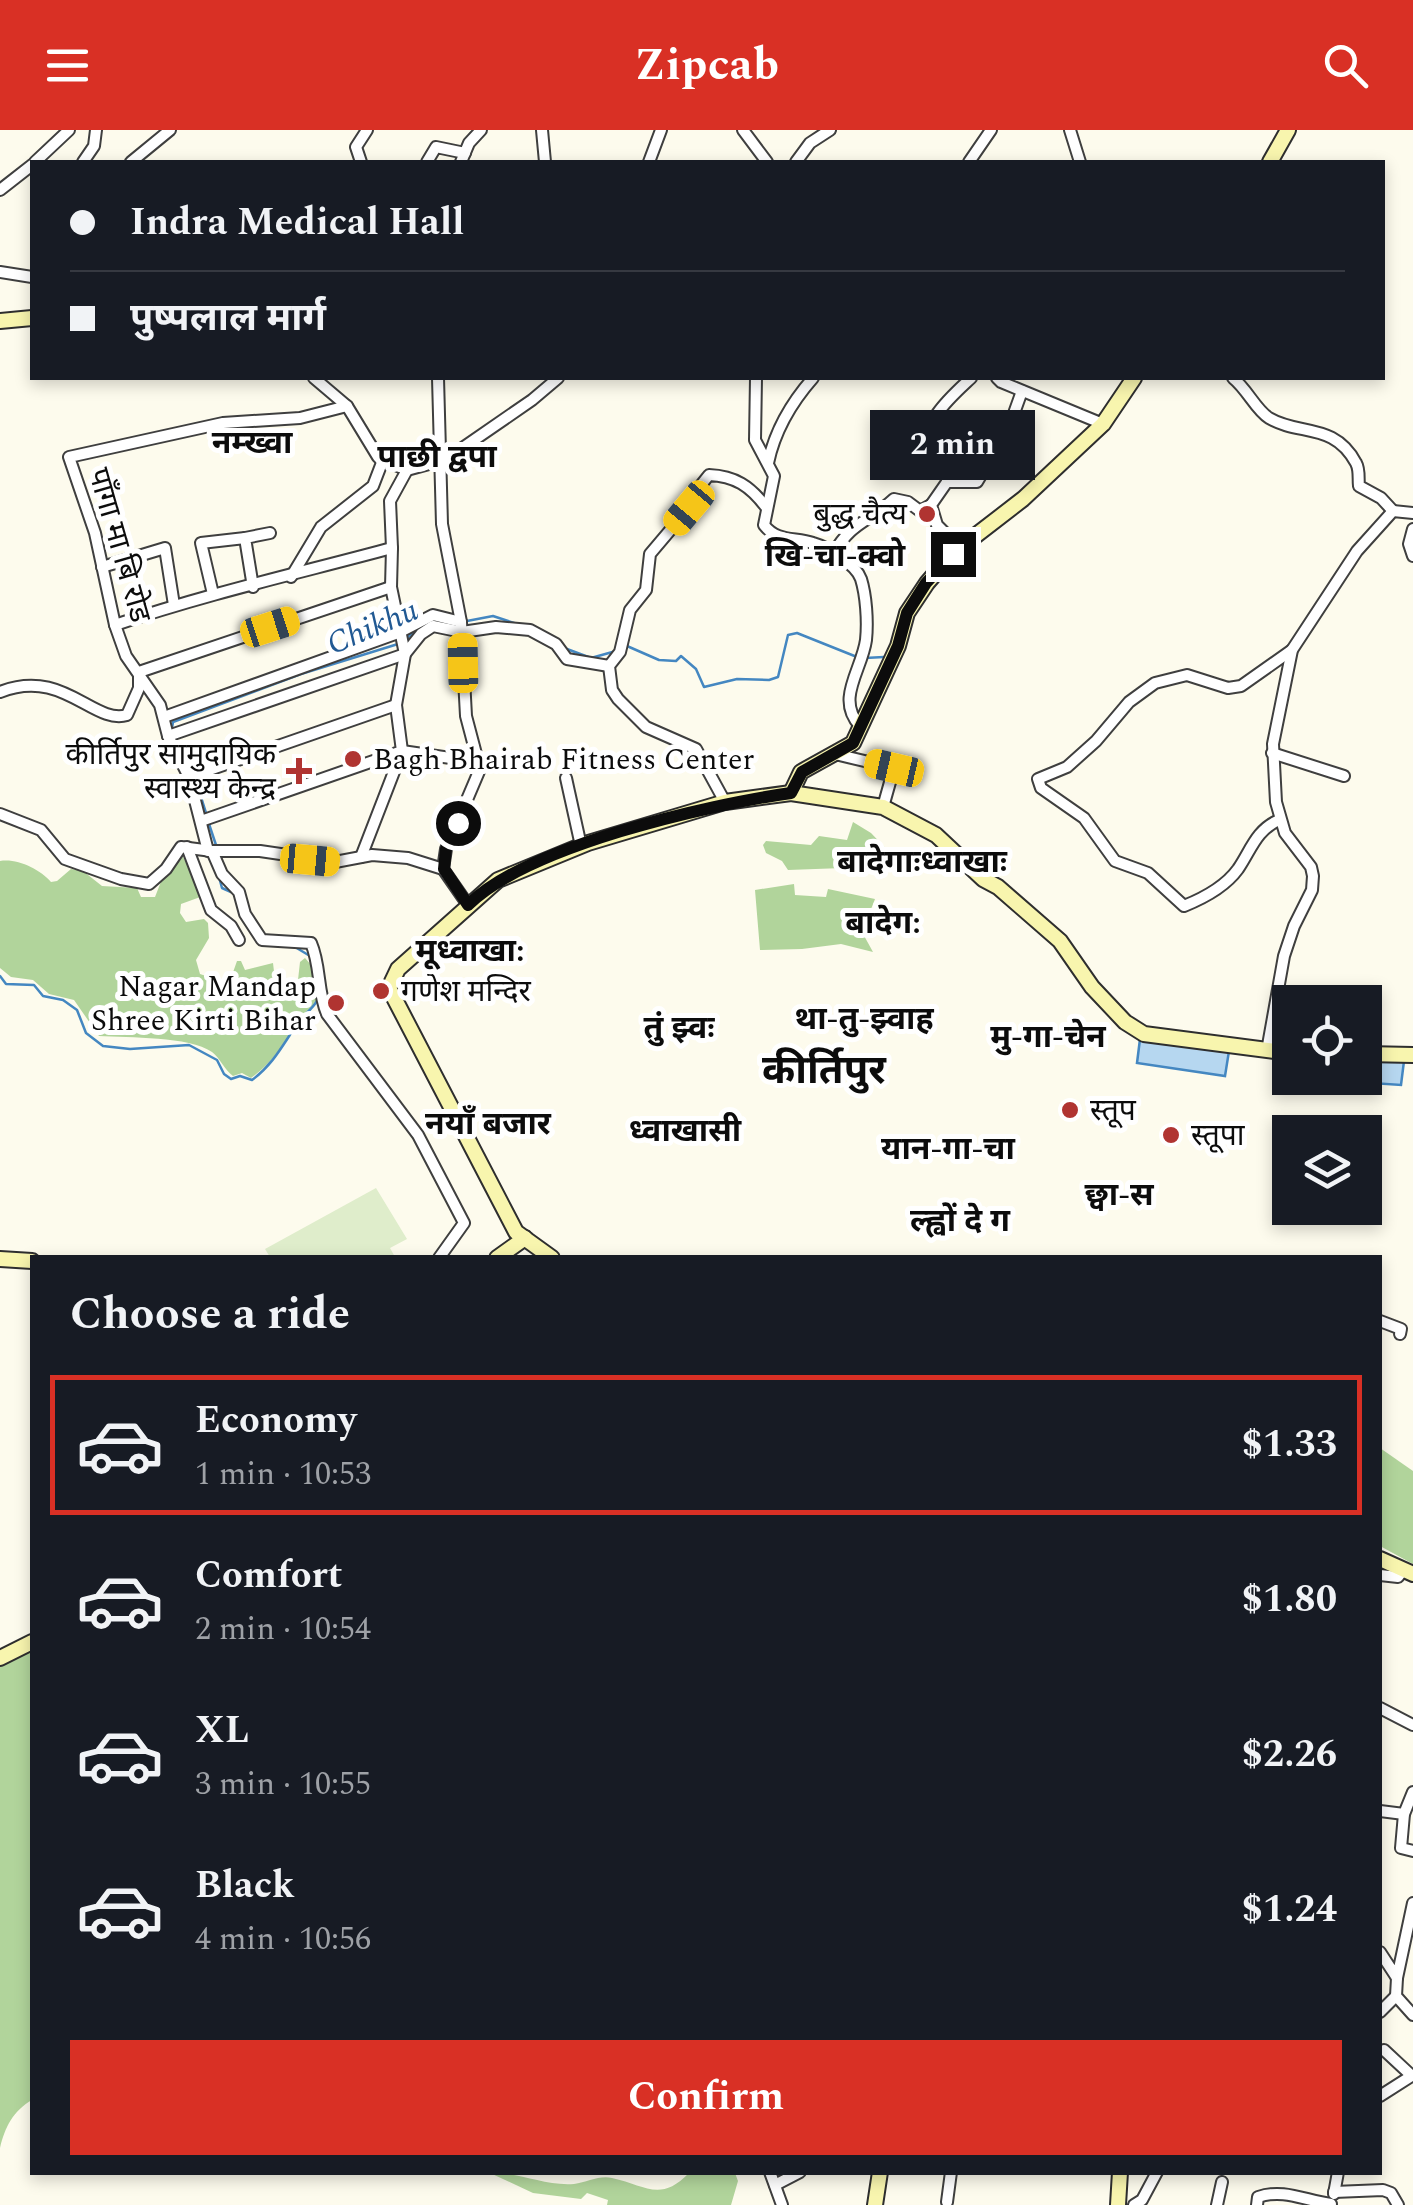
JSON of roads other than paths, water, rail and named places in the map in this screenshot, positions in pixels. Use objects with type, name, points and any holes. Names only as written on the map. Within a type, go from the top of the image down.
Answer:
[{"type":"street","points":[[38,160],[69,130]]},
{"type":"street","points":[[85,160],[94,146],[96,130]]},
{"type":"street","points":[[134,160],[170,130]]},
{"type":"street","points":[[360,160],[356,147],[367,130]]},
{"type":"street","points":[[427,160],[436,146],[463,158],[469,143],[482,130]]},
{"type":"street","points":[[542,130],[544,160]]},
{"type":"street","points":[[649,160],[661,130]]},
{"type":"street","points":[[743,130],[766,160]]},
{"type":"street","points":[[797,160],[810,143],[830,130]]},
{"type":"street","points":[[970,160],[991,130]]},
{"type":"street","points":[[1070,130],[1079,160]]},
{"type":"street","points":[[1271,160],[1288,130]]},
{"type":"street","points":[[0,190],[30,167]]},
{"type":"street","points":[[0,272],[30,277]]},
{"type":"street","points":[[0,321],[30,318]]},
{"type":"street","points":[[316,380],[347,406],[383,460],[408,470],[440,462],[555,380]]},
{"type":"street","points":[[438,380],[442,524],[461,628],[466,716],[480,769],[446,849],[444,869]]},
{"type":"street","points":[[756,380],[755,440],[774,476],[764,526],[770,534],[810,542],[833,554],[852,566],[862,581],[866,640],[848,697],[850,710],[860,726]]},
{"type":"street","points":[[768,463],[792,404],[811,380]]},
{"type":"street","points":[[833,554],[850,528],[880,512],[894,499],[908,502],[920,511],[931,505],[947,482],[952,464],[930,452],[927,445],[933,420],[969,380]]},
{"type":"street","points":[[1001,380],[1104,424]]},
{"type":"street","points":[[791,793],[802,772],[853,743],[898,646],[907,613],[926,583],[960,548],[1023,499],[1104,424],[1133,380]]},
{"type":"street","points":[[1235,380],[1268,417],[1314,429],[1334,440],[1357,464],[1360,486],[1393,510],[1413,513]]},
{"type":"street","points":[[947,482],[978,482],[1008,430],[1022,390]]},
{"type":"street","name":"पाँगा मा बि रोड","points":[[347,406],[300,418],[223,423],[69,457],[126,656],[164,717],[168,736],[189,777],[210,851],[222,874],[239,892],[256,935],[262,940],[311,943],[327,1014],[418,1135],[464,1223],[441,1255]]},
{"type":"street","points":[[291,577],[321,526],[373,486],[383,460]]},
{"type":"street","points":[[361,858],[402,751],[396,706],[405,650],[391,588],[390,501],[408,470]]},
{"type":"street","points":[[726,802],[696,749],[646,727],[618,699],[612,690],[609,666],[620,652],[630,610],[646,590],[650,554],[689,508],[709,475],[736,479],[766,507]]},
{"type":"street","points":[[931,505],[937,525],[960,548]]},
{"type":"street","points":[[1279,820],[1268,824],[1252,842],[1236,872],[1210,895],[1184,906],[1148,872],[1115,862],[1084,818],[1041,788],[1038,780],[1066,767],[1129,702],[1156,683],[1187,675],[1228,688],[1241,686],[1292,650],[1357,551],[1393,510]]},
{"type":"street","points":[[1413,529],[1409,544],[1413,556]]},
{"type":"street","points":[[213,594],[201,543],[270,533]]},
{"type":"street","points":[[246,538],[254,587]]},
{"type":"street","points":[[102,567],[165,548],[174,605]]},
{"type":"street","points":[[115,625],[213,594],[254,587],[392,548]]},
{"type":"street","points":[[0,692],[24,684],[45,685],[83,700],[113,718],[122,718],[139,688],[139,672],[391,588]]},
{"type":"street","points":[[164,717],[403,630],[433,615],[461,628]]},
{"type":"street","points":[[168,736],[405,650],[427,629],[444,626],[530,630],[556,644],[567,659],[609,666]]},
{"type":"street","points":[[1267,1051],[1284,956],[1312,890],[1313,876],[1279,820],[1272,753],[1292,650]]},
{"type":"street","points":[[277,676],[285,695]]},
{"type":"street","points":[[189,777],[396,706]]},
{"type":"street","points":[[201,822],[402,751],[478,762]]},
{"type":"street","points":[[1272,753],[1344,776]]},
{"type":"street","points":[[834,754],[894,768],[883,807]]},
{"type":"street","points":[[566,778],[580,846]]},
{"type":"street","points":[[548,1255],[516,1232],[389,988],[398,969],[498,880],[580,846],[726,802],[791,793],[883,807],[936,835],[983,879],[998,887],[1060,941],[1092,987],[1144,1034],[1272,1051]]},
{"type":"street","points":[[0,814],[41,830],[65,858],[149,884],[182,846],[210,851],[260,851],[335,862],[372,855],[408,858],[444,869],[468,905]]},
{"type":"street","points":[[187,847],[211,910],[231,926],[238,940]]},
{"type":"street","points":[[1382,1054],[1413,1055]]},
{"type":"street","points":[[501,1255],[525,1238]]},
{"type":"street","points":[[0,1260],[30,1261]]},
{"type":"street","points":[[1382,1322],[1401,1329],[1400,1334]]},
{"type":"street","points":[[1382,1560],[1410,1574]]},
{"type":"street","points":[[1382,1575],[1410,1574]]},
{"type":"street","points":[[0,1658],[30,1643]]},
{"type":"street","points":[[1382,1709],[1413,1725]]},
{"type":"street","points":[[1413,1792],[1404,1814],[1402,1849],[1413,1851]]},
{"type":"street","points":[[1382,1810],[1404,1814]]},
{"type":"street","points":[[1413,1903],[1396,1978],[1396,1996],[1413,2014]]},
{"type":"street","points":[[1382,1955],[1396,1978]]},
{"type":"street","points":[[1382,2010],[1396,1996]]},
{"type":"street","points":[[1382,2095],[1412,2075],[1384,2050]]},
{"type":"street","points":[[771,2175],[782,2205]]},
{"type":"street","points":[[774,2185],[794,2175]]},
{"type":"street","points":[[875,2205],[880,2175]]},
{"type":"street","points":[[947,2202],[950,2175]]},
{"type":"street","points":[[1118,2205],[1120,2175]]},
{"type":"street","points":[[1140,2203],[1155,2175]]},
{"type":"street","points":[[1332,2200],[1337,2175]]},
{"type":"street","points":[[1217,2205],[1222,2182]]},
{"type":"street","points":[[1256,2205],[1263,2194],[1298,2194],[1313,2202],[1383,2190],[1390,2192],[1398,2205]]},
{"type":"water","points":[[1140,1039],[1229,1051],[1225,1076],[1137,1063]]},
{"type":"water","points":[[1382,1059],[1404,1061],[1401,1085],[1382,1084]]},
{"type":"waterway","name":"Chikhu","points":[[467,621],[493,616],[517,624]]},
{"type":"waterway","name":"Chikhu","points":[[405,640],[417,629]]},
{"type":"waterway","points":[[627,646],[659,660],[676,661],[681,656],[696,669],[704,687],[737,679],[778,677],[788,635],[797,633],[857,657]]},
{"type":"waterway","name":"Chikhu","points":[[172,728],[173,722],[301,674],[398,644]]},
{"type":"waterway","name":"Chikhu","points":[[567,649],[591,658],[616,651]]},
{"type":"waterway","points":[[865,658],[884,657]]},
{"type":"waterway","name":"Chikhu","points":[[196,781],[207,816]]},
{"type":"waterway","name":"Chikhu","points":[[209,824],[216,845]]},
{"type":"waterway","name":"Chikhu","points":[[219,877],[222,888],[231,892]]},
{"type":"waterway","name":"Chikhu","points":[[295,947],[310,956]]},
{"type":"waterway","name":"Chikhu","points":[[0,976],[6,984],[34,985],[43,996],[63,1000],[77,1010],[86,1033],[103,1046],[130,1049],[189,1045],[217,1060],[231,1079],[240,1076],[252,1080],[260,1073],[317,1001]]},
{"type":"place","name":"बुद्ध चैत्य","points":[[927,514]]},
{"type":"place","name":"Bagh Bhairab Fitness Center","points":[[353,759]]},
{"type":"place","name":"कीर्तिपुर सामुदायिक स्वास्थ्य केन्द्र","points":[[299,771]]},
{"type":"place","name":"गणेश मन्दिर","points":[[381,991]]},
{"type":"place","name":"Nagar Mandap Shree Kirti Bihar","points":[[336,1003]]},
{"type":"place","name":"स्तूप","points":[[1070,1110]]},
{"type":"place","name":"स्तूपा","points":[[1171,1135]]},
{"type":"district","name":"नम्ख्वा","points":[[252,442]]},
{"type":"district","name":"पाछी द्वपा","points":[[437,456]]},
{"type":"district","name":"खि-चा-क्वो","points":[[835,555]]},
{"type":"district","name":"बादेगाःध्वाखाः","points":[[922,861]]},
{"type":"district","name":"बादेग:","points":[[883,922]]},
{"type":"district","name":"मूध्वाखा:","points":[[470,950]]},
{"type":"district","name":"था-तु-झ्वाह","points":[[864,1018]]},
{"type":"district","name":"तुं झ्वः","points":[[679,1027]]},
{"type":"district","name":"मु-गा-चेन","points":[[1048,1036]]},
{"type":"district","name":"कीर्तिपुर","points":[[824,1069]]},
{"type":"district","name":"नयाँ बजार","points":[[488,1123]]},
{"type":"district","name":"ध्वाखासी","points":[[685,1130]]},
{"type":"district","name":"यान-गा-चा","points":[[948,1148]]},
{"type":"district","name":"छ्वा-स","points":[[1119,1194]]},
{"type":"district","name":"ल्ह्वों दे ग","points":[[960,1220]]}]
